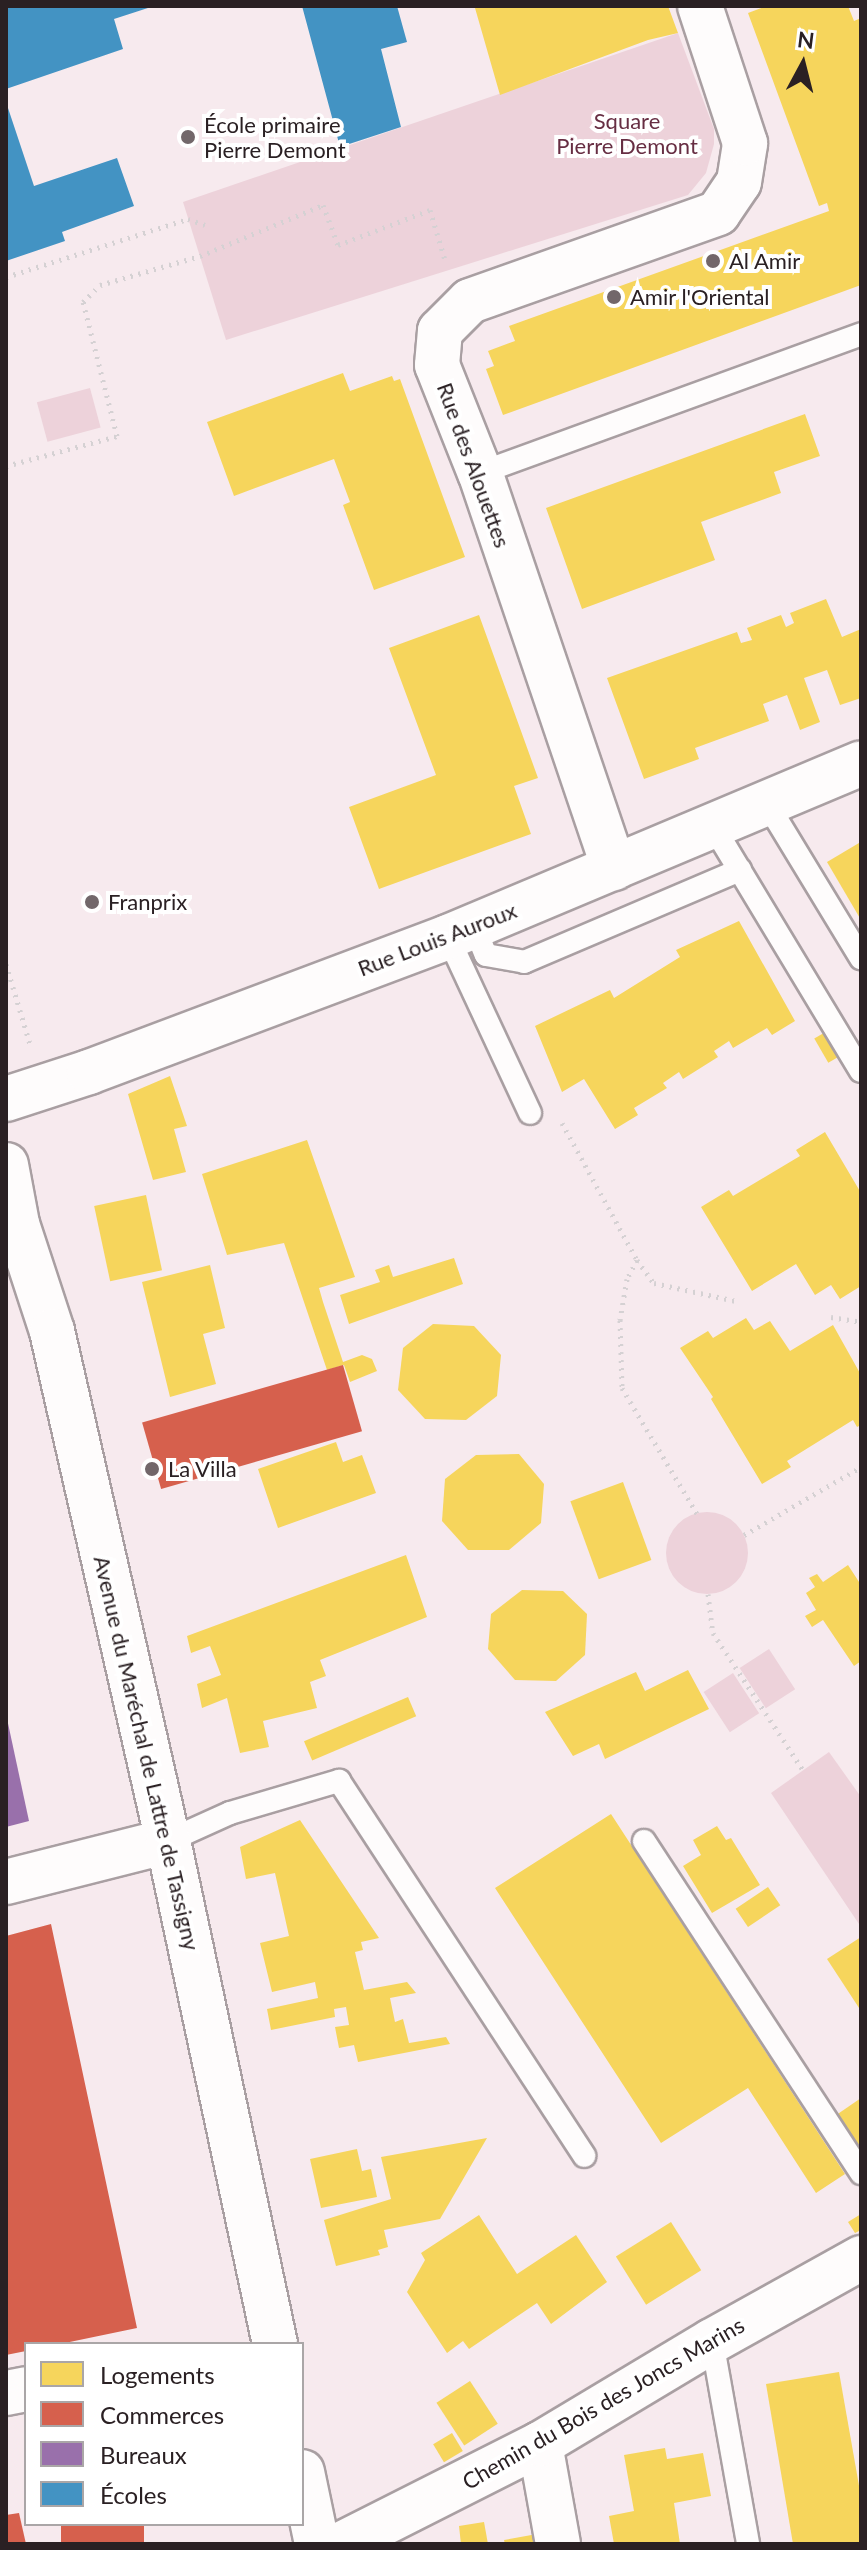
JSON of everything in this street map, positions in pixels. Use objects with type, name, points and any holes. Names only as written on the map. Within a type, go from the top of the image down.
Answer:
[{"type":"street","points":[[440,331],[470,301],[718,213],[739,182],[745,143],[700,6]]},
{"type":"street","name":"Rue des Alouettes","points":[[440,331],[437,365],[480,473],[614,868]]},
{"type":"street","name":"Rue Louis Auroux","points":[[24,1093],[461,931],[861,763]]},
{"type":"street","name":"Avenue du Maréchal de Lattre de Tassigny","points":[[6,1165],[10,1221],[52,1331],[168,1841],[269,2342]]},
{"type":"street","points":[[6,1882],[168,1841]]},
{"type":"street","name":"Chemin du Bois des Joncs Marins","points":[[342,2544],[540,2444],[712,2341],[861,2258]]},
{"type":"street","points":[[540,2444],[558,2544]]},
{"type":"street","points":[[304,2482],[317,2544]]},
{"type":"lane","points":[[480,473],[861,334]]},
{"type":"lane","points":[[766,802],[861,958]]},
{"type":"lane","points":[[713,826],[861,1071]]},
{"type":"lane","points":[[461,931],[486,955],[524,962],[740,870]]},
{"type":"lane","points":[[461,931],[530,1113]]},
{"type":"lane","points":[[168,1841],[230,1813],[339,1781],[584,2156]]},
{"type":"lane","points":[[644,1841],[861,2173]]},
{"type":"lane","points":[[712,2341],[748,2544]]},
{"type":"path","points":[[6,466],[117,436],[83,302],[100,285],[200,256],[323,205],[338,245],[430,210],[448,270],[440,331]]},
{"type":"path","points":[[6,277],[188,219],[205,225]]},
{"type":"path","points":[[6,964],[24,1093]]},
{"type":"path","points":[[557,1114],[637,1260],[654,1283],[736,1301]]},
{"type":"path","points":[[637,1260],[627,1279],[620,1320],[622,1388],[697,1514]]},
{"type":"path","points":[[831,1317],[861,1322]]},
{"type":"path","points":[[744,1535],[861,1467]]},
{"type":"path","points":[[708,1594],[713,1633],[803,1770]]},
{"type":"green space","name":"Square Pierre Demont","points":[[678,33],[714,129],[714,144],[706,173],[688,195],[226,340],[183,202]]},
{"type":"green space","points":[[90,388],[101,428],[47,442],[37,402]]},
{"type":"green space","points":[[707,1512],[723,1516],[736,1524],[744,1537],[748,1553],[744,1569],[736,1582],[723,1590],[707,1594],[691,1590],[678,1582],[670,1569],[666,1553],[670,1537],[678,1524],[691,1516]]},
{"type":"green space","points":[[769,1649],[795,1689],[766,1708],[740,1668]]},
{"type":"green space","points":[[733,1673],[759,1713],[730,1732],[704,1692]]},
{"type":"green space","points":[[829,1752],[861,1797],[861,1927],[771,1793]]},
{"type":"building: Logements","points":[[668,6],[678,33],[648,40],[500,95],[475,8]]},
{"type":"building: Logements","points":[[767,6],[848,6],[854,21],[861,18],[861,285],[503,415],[486,369],[494,366],[488,351],[515,341],[509,326],[829,211],[827,203],[819,206],[748,13]]},
{"type":"building: Logements","points":[[343,373],[350,391],[392,376],[394,381],[400,379],[465,557],[374,590],[343,505],[350,502],[334,459],[234,496],[207,422]]},
{"type":"building: Logements","points":[[805,414],[820,456],[774,472],[781,493],[701,522],[715,560],[582,609],[546,508]]},
{"type":"building: Logements","points":[[826,599],[842,637],[861,629],[861,698],[840,705],[827,670],[804,678],[820,722],[800,730],[787,695],[763,704],[769,721],[695,748],[699,759],[644,779],[607,678],[737,632],[741,643],[752,640],[747,628],[781,615],[786,627],[794,623],[790,613]]},
{"type":"building: Logements","points":[[479,615],[538,778],[514,786],[531,834],[379,889],[349,807],[436,775],[389,648]]},
{"type":"building: Logements","points":[[859,843],[861,846],[861,920],[827,862]]},
{"type":"building: Logements","points":[[739,921],[795,1021],[772,1035],[767,1028],[733,1048],[729,1041],[714,1051],[718,1057],[683,1079],[679,1072],[663,1083],[667,1088],[634,1108],[638,1115],[615,1129],[584,1079],[562,1092],[535,1026],[610,990],[614,998],[680,957],[676,950]]},
{"type":"building: Logements","points":[[829,1030],[843,1054],[828,1063],[814,1038]]},
{"type":"building: Logements","points":[[170,1076],[187,1126],[174,1129],[186,1172],[153,1180],[128,1094]]},
{"type":"building: Logements","points":[[825,1132],[861,1193],[861,1286],[840,1299],[831,1285],[815,1295],[796,1264],[752,1291],[701,1207],[729,1190],[733,1196],[800,1156],[796,1150]]},
{"type":"building: Logements","points":[[307,1140],[355,1277],[319,1288],[323,1302],[343,1362],[362,1355],[372,1359],[377,1371],[350,1382],[344,1365],[327,1370],[284,1243],[227,1255],[202,1174]]},
{"type":"building: Logements","points":[[146,1195],[162,1270],[110,1281],[94,1206]]},
{"type":"building: Logements","points":[[454,1258],[463,1284],[349,1324],[340,1295],[380,1282],[375,1270],[389,1265],[393,1277]]},
{"type":"building: Logements","points":[[210,1265],[225,1328],[203,1334],[216,1384],[170,1397],[142,1282]]},
{"type":"building: Logements","points":[[746,1318],[754,1330],[770,1321],[790,1351],[833,1325],[861,1375],[861,1425],[857,1427],[853,1420],[787,1461],[791,1467],[762,1484],[711,1399],[713,1397],[680,1348],[708,1331],[713,1338]]},
{"type":"building: Logements","points":[[433,1324],[474,1326],[501,1355],[497,1396],[466,1420],[425,1419],[398,1390],[403,1348]]},
{"type":"building: Logements","points":[[336,1442],[343,1462],[362,1455],[376,1493],[278,1528],[258,1469]]},
{"type":"building: Logements","points":[[519,1454],[544,1484],[541,1523],[509,1550],[468,1550],[442,1521],[445,1479],[476,1455]]},
{"type":"building: Logements","points":[[623,1482],[651,1560],[599,1579],[570,1501]]},
{"type":"building: Logements","points":[[406,1555],[427,1617],[320,1660],[326,1676],[310,1682],[317,1708],[263,1721],[269,1747],[240,1753],[227,1698],[202,1708],[197,1684],[221,1675],[210,1646],[191,1653],[187,1636]]},
{"type":"building: Logements","points":[[848,1565],[861,1585],[861,1661],[854,1666],[823,1620],[812,1627],[805,1616],[816,1610],[806,1593],[815,1587],[809,1578],[817,1574],[823,1582]]},
{"type":"building: Logements","points":[[522,1590],[563,1591],[587,1614],[585,1655],[556,1681],[515,1680],[488,1649],[491,1614]]},
{"type":"building: Logements","points":[[688,1670],[709,1709],[605,1759],[599,1744],[573,1756],[545,1712],[636,1672],[645,1691]]},
{"type":"building: Logements","points":[[408,1697],[416,1716],[312,1760],[304,1741]]},
{"type":"building: Logements","points":[[611,1814],[845,2174],[816,2193],[748,2088],[661,2143],[495,1888]]},
{"type":"building: Logements","points":[[300,1820],[379,1938],[361,1942],[363,1950],[355,1952],[364,1990],[407,1982],[416,1993],[390,1998],[395,2022],[403,2019],[409,2043],[446,2037],[450,2044],[358,2062],[354,2045],[339,2048],[335,2027],[349,2025],[346,2007],[334,2009],[335,2017],[271,2030],[267,2009],[318,1998],[315,1982],[272,1992],[260,1943],[289,1936],[275,1873],[246,1879],[240,1847]]},
{"type":"building: Logements","points":[[717,1826],[726,1840],[731,1838],[760,1885],[712,1913],[683,1866],[701,1855],[693,1840]]},
{"type":"building: Logements","points":[[768,1887],[780,1905],[748,1927],[736,1909]]},
{"type":"building: Logements","points":[[861,1937],[861,2011],[827,1959]]},
{"type":"building: Logements","points":[[861,2098],[861,2166],[829,2120]]},
{"type":"building: Logements","points":[[487,2138],[440,2219],[384,2230],[388,2247],[378,2250],[380,2255],[336,2266],[324,2220],[391,2199],[381,2157]]},
{"type":"building: Logements","points":[[357,2149],[362,2171],[371,2169],[377,2197],[321,2208],[310,2159]]},
{"type":"building: Logements","points":[[861,2214],[861,2230],[855,2233],[848,2222]]},
{"type":"building: Logements","points":[[479,2215],[517,2274],[576,2235],[607,2282],[551,2324],[537,2303],[469,2349],[463,2341],[447,2353],[407,2292],[425,2260],[421,2253]]},
{"type":"building: Logements","points":[[671,2222],[701,2270],[646,2305],[616,2256]]},
{"type":"building: Logements","points":[[839,2372],[861,2497],[861,2544],[793,2544],[766,2384]]},
{"type":"building: Logements","points":[[470,2381],[498,2424],[464,2446],[436,2403]]},
{"type":"building: Logements","points":[[452,2433],[463,2451],[444,2462],[433,2444]]},
{"type":"building: Logements","points":[[665,2448],[667,2459],[703,2453],[711,2496],[674,2503],[680,2544],[614,2544],[609,2516],[634,2511],[624,2455]]},
{"type":"building: Logements","points":[[484,2522],[488,2544],[461,2544],[459,2526]]},
{"type":"building: Logements","points":[[548,2532],[550,2544],[505,2544],[504,2540]]},
{"type":"building: Commerces","points":[[343,1365],[362,1431],[161,1489],[142,1423]]},
{"type":"building: Commerces","points":[[51,1924],[137,2328],[70,2342],[24,2342],[24,2351],[6,2355],[6,1936]]},
{"type":"building: Commerces","points":[[19,2513],[26,2544],[6,2544],[6,2515]]},
{"type":"building: Commerces","points":[[61,2526],[144,2526],[144,2544],[61,2544]]},
{"type":"building: Bureaux","points":[[6,1714],[29,1821],[6,1827]]},
{"type":"building: Écoles","points":[[6,6],[151,7],[114,19],[123,49],[6,89]]},
{"type":"building: Écoles","points":[[302,6],[397,6],[407,42],[381,49],[401,127],[340,147]]},
{"type":"building: Écoles","points":[[7,105],[34,186],[117,158],[134,206],[62,232],[65,241],[6,261]]},
{"type":"place","name":"École primaire Pierre Demont","points":[[188,137]]},
{"type":"place","name":"Al Amir","points":[[713,261]]},
{"type":"place","name":"Amir l'Oriental","points":[[614,297]]},
{"type":"place","name":"Franprix","points":[[92,902]]},
{"type":"place","name":"La Villa","points":[[152,1469]]}]
